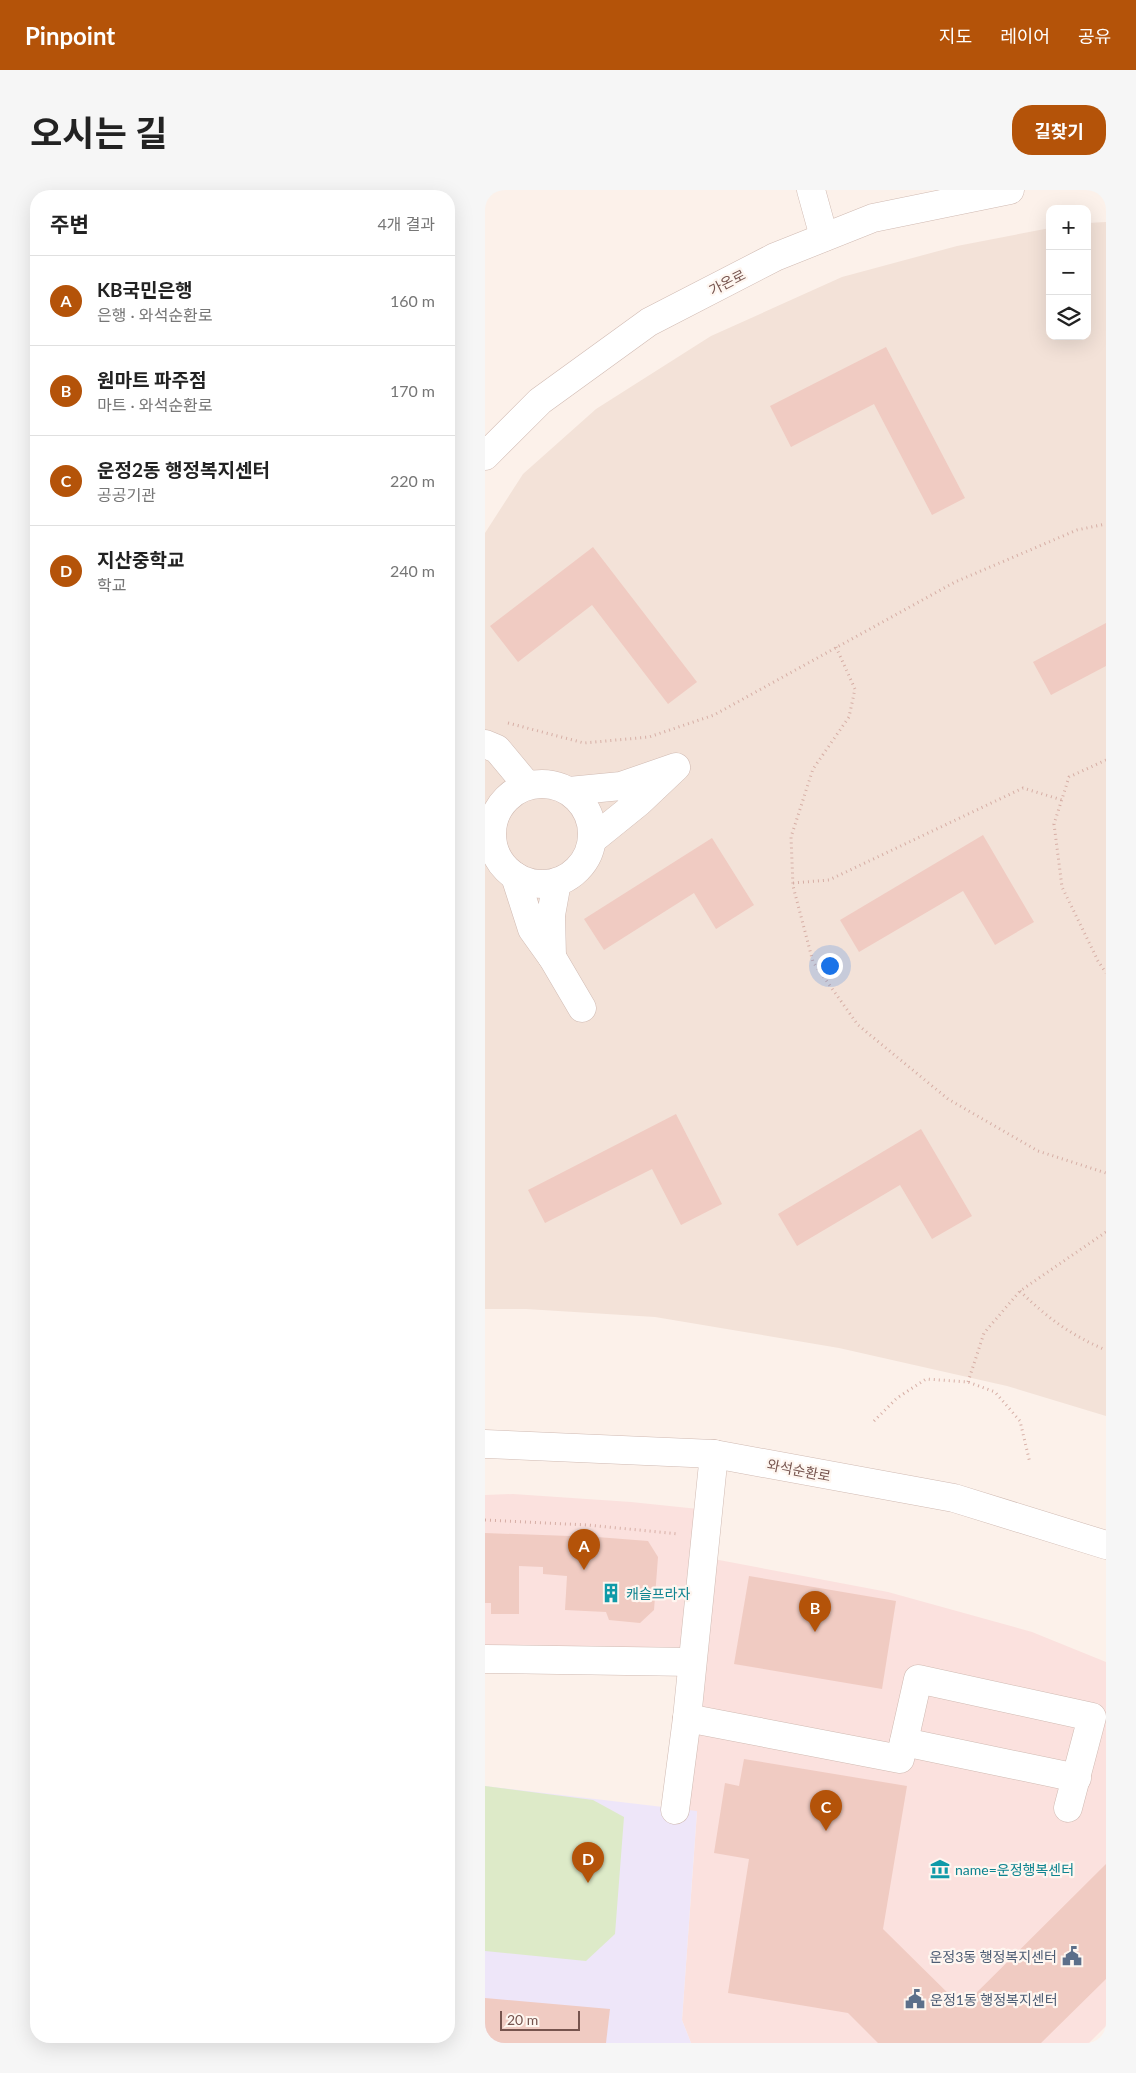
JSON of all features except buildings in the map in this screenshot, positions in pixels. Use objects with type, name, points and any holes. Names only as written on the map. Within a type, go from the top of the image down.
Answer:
[{"type":"street","points":[[811,190],[824,237]]},
{"type":"street","name":"가온로","points":[[485,456],[540,401],[649,322],[775,258],[873,218],[1010,190]]},
{"type":"street","points":[[485,744],[497,749],[527,785]]},
{"type":"street","points":[[569,791],[621,786],[676,767],[639,802],[592,840]]},
{"type":"street","points":[[541,783],[555,785],[569,791],[580,800],[592,826],[592,840],[588,854],[581,866],[570,876],[557,882],[542,884],[528,882],[515,876],[504,867],[496,855],[488,822],[503,801],[514,791],[527,785],[541,783]]},
{"type":"street","points":[[515,876],[532,929],[552,957],[582,1008]]},
{"type":"street","points":[[552,957],[551,916],[557,882]]},
{"type":"street","name":"와석순환로","points":[[485,1444],[714,1454],[954,1498],[1106,1545]]},
{"type":"street","points":[[675,1810],[687,1718],[714,1454]]},
{"type":"street","points":[[485,1659],[693,1662]]},
{"type":"street","points":[[687,1718],[900,1759],[917,1679],[1092,1717],[1069,1808]]},
{"type":"street","points":[[904,1742],[1077,1778]]},
{"type":"path","points":[[499,720],[584,742],[649,738],[714,714],[955,582],[1077,530],[1106,524]]},
{"type":"path","points":[[836,647],[855,689],[849,717],[813,770],[791,837],[793,883],[813,962],[858,1025],[948,1099],[1038,1151],[1106,1173]]},
{"type":"path","points":[[1106,760],[1069,777],[1054,824],[1062,887],[1098,962],[1106,973]]},
{"type":"path","points":[[793,883],[829,880],[1023,788],[1062,800]]},
{"type":"path","points":[[968,1382],[985,1333],[1020,1291],[1106,1232]]},
{"type":"path","points":[[1020,1291],[1040,1311],[1081,1340],[1106,1350]]},
{"type":"path","points":[[874,1421],[897,1398],[926,1379],[968,1382],[995,1392],[1020,1421],[1030,1464]]},
{"type":"path","points":[[485,1520],[578,1524],[682,1534]]},
{"type":"shaded area","points":[[1106,222],[1106,1416],[1007,1386],[839,1348],[655,1317],[526,1309],[485,1309],[485,533],[523,474],[596,409],[711,336],[842,277],[957,246],[1046,229],[1046,340],[1091,340],[1091,223]]},
{"type":"shaded area","points":[[513,1494],[631,1502],[708,1510],[703,1557],[888,1592],[1032,1632],[1106,1662],[1106,2026],[1089,2043],[691,2043],[682,2020],[697,1812],[675,1810],[692,1662],[485,1659],[485,1495]]},
{"type":"shaded area","points":[[485,1786],[697,1811],[682,2020],[691,2043],[485,2043]]},
{"type":"green space","points":[[485,1786],[593,1800],[624,1817],[615,1934],[586,1961],[485,1951]]},
{"type":"place","name":"KB국민은행","points":[[584,1570]]},
{"type":"place","name":"캐슬프라자","points":[[611,1593]]},
{"type":"place","name":"원마트 파주점","points":[[815,1632]]},
{"type":"place","name":"운정2동 행정복지센터","points":[[826,1831]]},
{"type":"place","name":"name=운정행복센터","points":[[940,1869]]},
{"type":"place","name":"지산중학교","points":[[588,1883]]},
{"type":"place","name":"운정3동 행정복지센터","points":[[1072,1956]]},
{"type":"place","name":"운정1동 행정복지센터","points":[[915,1999]]}]
